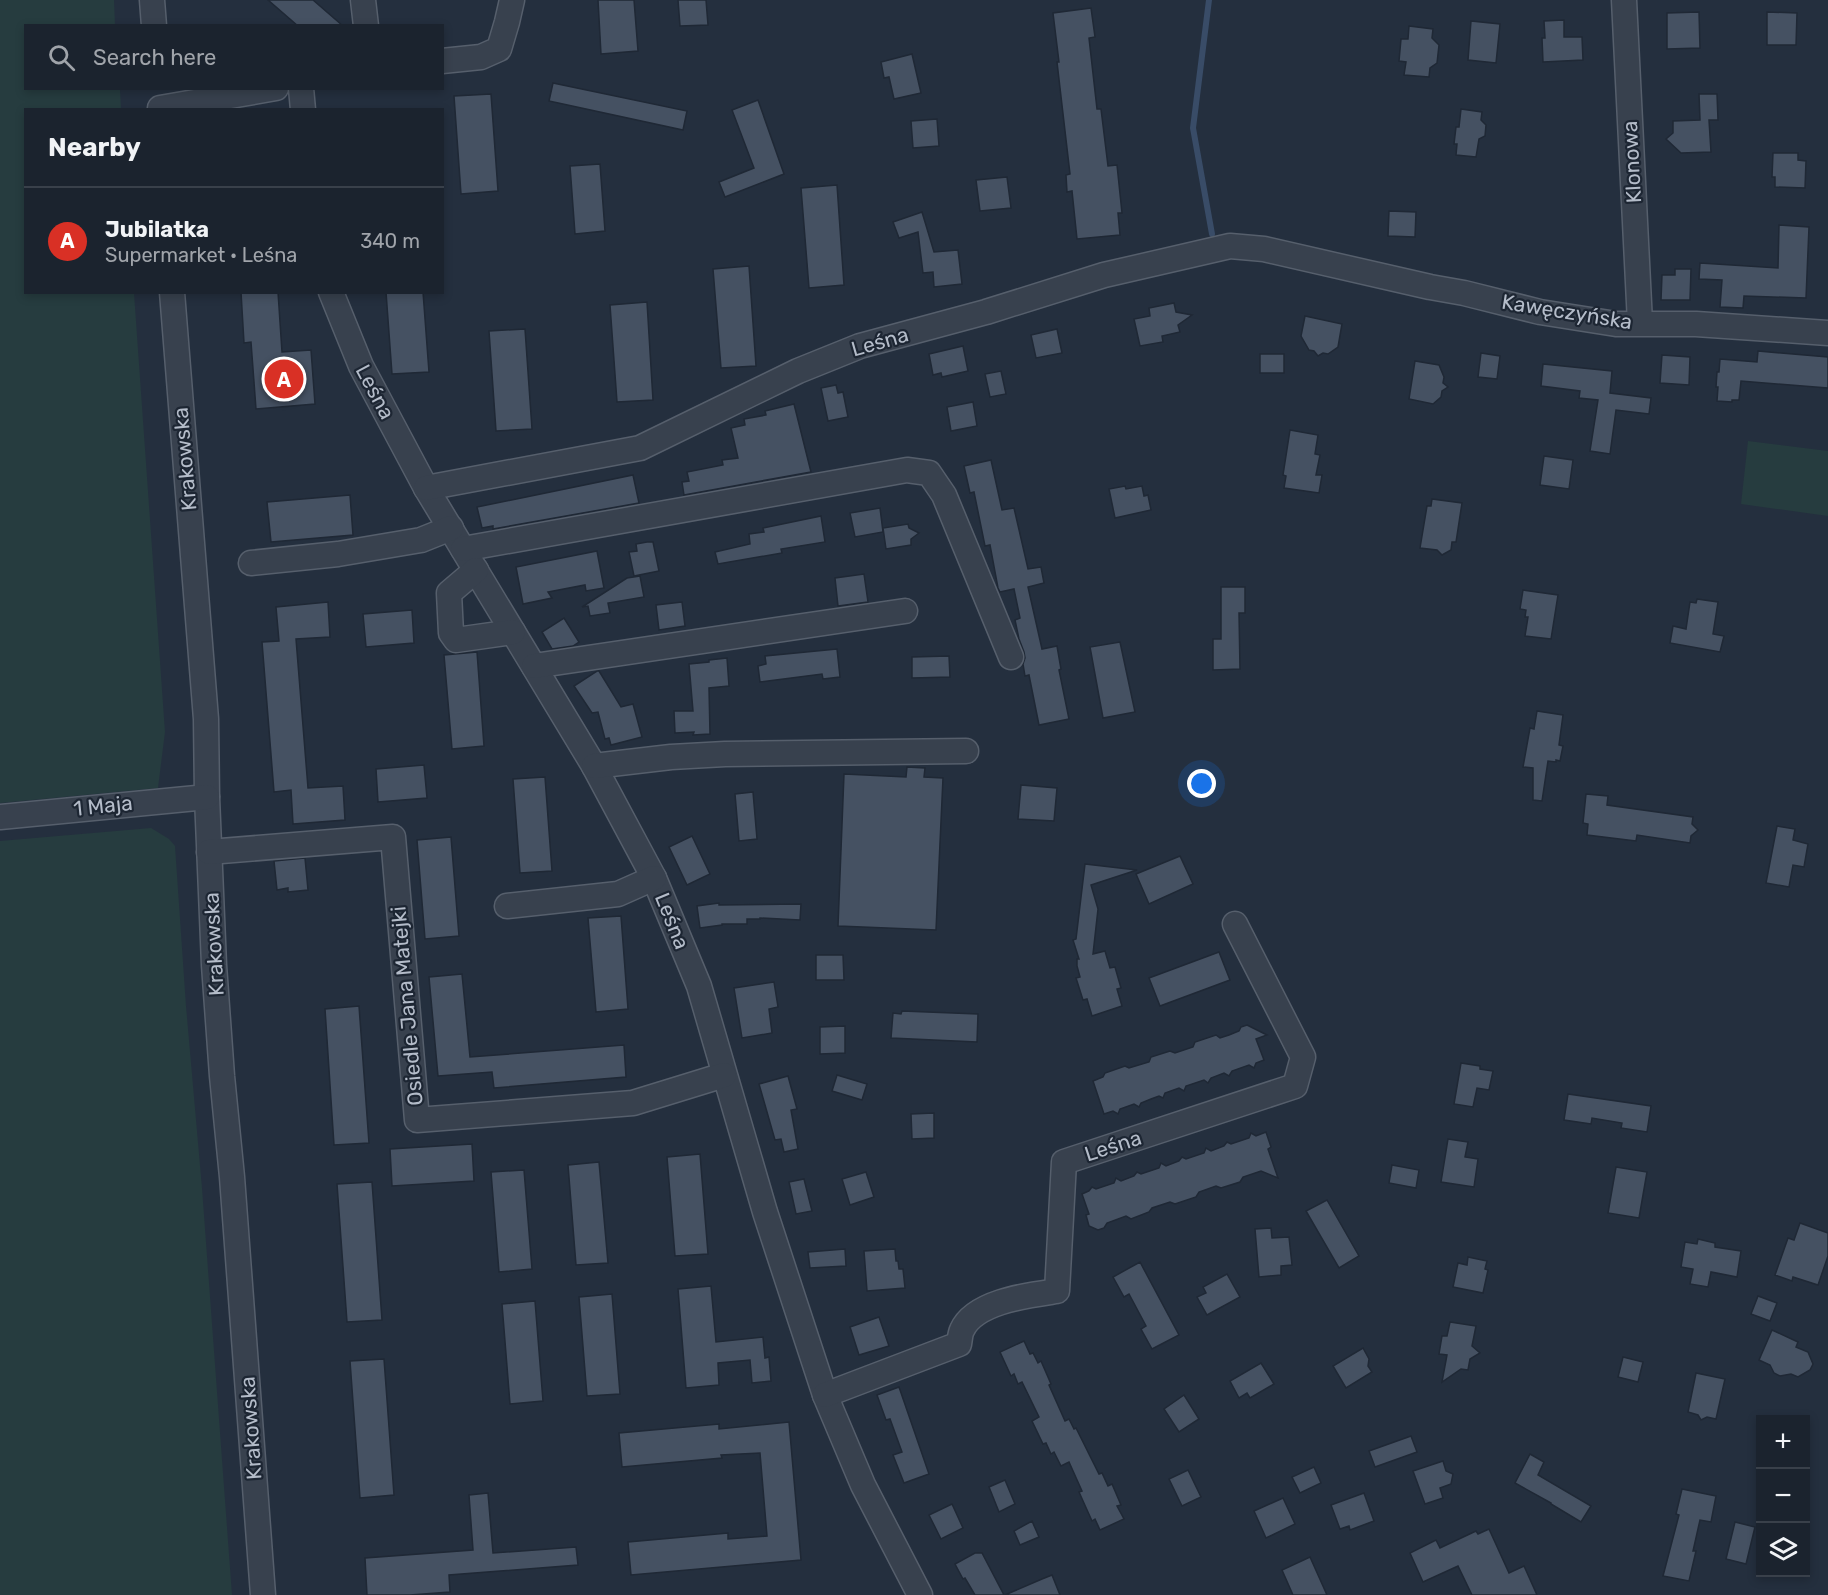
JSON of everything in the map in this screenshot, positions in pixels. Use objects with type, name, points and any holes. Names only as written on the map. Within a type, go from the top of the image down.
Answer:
[{"type":"street","points":[[152,0],[154,24]]},
{"type":"street","points":[[363,0],[366,24]]},
{"type":"street","points":[[444,61],[481,57],[498,49],[512,0]]},
{"type":"street","name":"Klonowa","points":[[1624,0],[1640,323]]},
{"type":"street","points":[[160,102],[259,90]]},
{"type":"street","points":[[301,90],[303,108]]},
{"type":"street","name":"Leśna","points":[[426,488],[640,448],[820,360],[860,346],[986,312],[1104,275],[1230,246],[1264,249],[1345,267]]},
{"type":"street","name":"Kawęczyńska","points":[[1345,267],[1540,312],[1616,324],[1716,325],[1828,333]]},
{"type":"street","name":"Krakowska","points":[[172,294],[206,718],[209,852],[222,1076],[232,1177],[263,1595]]},
{"type":"street","name":"Leśna","points":[[332,294],[361,366],[426,488],[594,766],[654,878],[699,986],[765,1212],[825,1395],[863,1485],[920,1595]]},
{"type":"street","points":[[463,549],[907,470],[928,473],[944,495],[1011,657]]},
{"type":"street","points":[[251,563],[349,552],[420,540],[451,528]]},
{"type":"street","points":[[476,570],[449,593],[451,633],[456,640],[513,632]]},
{"type":"street","points":[[534,666],[905,611]]},
{"type":"street","points":[[594,766],[671,757],[725,754],[966,751]]},
{"type":"street","name":"1 Maja","points":[[0,817],[207,797]]},
{"type":"street","name":"Osiedle Jana Matejki","points":[[209,852],[393,837],[417,1120],[633,1103],[724,1075]]},
{"type":"street","points":[[507,906],[618,894],[654,878]]},
{"type":"street","name":"Leśna","points":[[825,1395],[959,1344],[962,1329],[970,1319],[988,1306],[1010,1299],[1057,1291],[1064,1162],[1295,1086],[1303,1057],[1234,924]]},
{"type":"green space","points":[[0,0],[114,0],[115,24],[24,24],[24,90],[120,90],[121,108],[24,108],[24,294],[134,294],[165,732],[158,788],[0,803]]},
{"type":"green space","points":[[1748,441],[1828,451],[1828,516],[1741,504]]},
{"type":"green space","points":[[151,828],[169,839],[175,846],[232,1595],[0,1595],[0,841]]},
{"type":"building","points":[[268,0],[313,0],[341,24],[296,24]]},
{"type":"building","points":[[598,0],[634,0],[638,51],[601,54]]},
{"type":"building","points":[[678,0],[706,0],[708,25],[680,26]]},
{"type":"building","points":[[1091,8],[1095,37],[1089,38],[1097,109],[1101,109],[1108,166],[1117,165],[1122,213],[1118,213],[1120,235],[1077,239],[1072,191],[1067,192],[1066,175],[1070,174],[1053,13]]},
{"type":"building","points":[[1699,12],[1700,48],[1667,49],[1667,13]]},
{"type":"building","points":[[1767,12],[1797,13],[1796,45],[1767,45]]},
{"type":"building","points":[[1564,20],[1564,37],[1582,37],[1583,60],[1543,62],[1544,21]]},
{"type":"building","points":[[1471,21],[1500,24],[1496,63],[1468,60]]},
{"type":"building","points":[[1409,26],[1433,29],[1432,38],[1439,45],[1437,63],[1430,68],[1429,77],[1404,75],[1406,62],[1399,61],[1401,39],[1408,39]]},
{"type":"building","points":[[912,54],[921,93],[894,99],[889,77],[884,78],[881,62]]},
{"type":"building","points":[[553,83],[687,111],[683,130],[549,101]]},
{"type":"building","points":[[491,94],[498,191],[461,194],[454,96]]},
{"type":"building","points":[[1699,94],[1717,94],[1718,120],[1709,120],[1711,152],[1681,153],[1666,139],[1673,133],[1673,121],[1700,120]]},
{"type":"building","points":[[758,100],[784,174],[725,197],[719,182],[754,168],[732,110]]},
{"type":"building","points":[[1461,109],[1482,112],[1481,120],[1486,125],[1485,136],[1479,139],[1476,157],[1456,155],[1457,144],[1454,144]]},
{"type":"building","points":[[937,119],[939,146],[913,148],[911,121]]},
{"type":"building","points":[[1773,153],[1798,153],[1798,160],[1806,161],[1805,188],[1775,187],[1775,177],[1772,177]]},
{"type":"building","points":[[600,164],[605,231],[575,234],[570,166]]},
{"type":"building","points":[[1007,177],[1011,208],[980,211],[976,180]]},
{"type":"building","points":[[837,185],[844,285],[809,288],[801,188]]},
{"type":"building","points":[[1389,211],[1416,212],[1415,237],[1388,236]]},
{"type":"building","points":[[922,212],[934,252],[958,250],[962,284],[934,287],[933,272],[923,273],[918,232],[899,238],[893,222]]},
{"type":"building","points":[[1779,225],[1809,227],[1806,298],[1744,296],[1743,308],[1720,307],[1722,280],[1699,279],[1700,263],[1778,268]]},
{"type":"building","points":[[749,266],[756,366],[721,368],[713,269]]},
{"type":"building","points":[[1675,269],[1691,269],[1690,300],[1661,300],[1662,275],[1675,275]]},
{"type":"building","points":[[241,294],[278,294],[282,352],[311,350],[315,404],[256,409],[251,342],[244,343]]},
{"type":"building","points":[[386,294],[423,294],[429,372],[392,374]]},
{"type":"building","points":[[647,302],[653,400],[617,402],[610,305]]},
{"type":"building","points":[[1174,303],[1176,312],[1192,315],[1178,325],[1180,332],[1162,336],[1163,342],[1140,346],[1134,319],[1150,316],[1149,308]]},
{"type":"building","points":[[1305,316],[1342,324],[1338,347],[1328,354],[1323,353],[1318,356],[1314,351],[1309,350],[1301,336]]},
{"type":"building","points":[[525,329],[532,429],[496,431],[489,331]]},
{"type":"building","points":[[1057,329],[1062,353],[1036,358],[1031,335]]},
{"type":"building","points":[[963,346],[968,371],[942,377],[941,373],[933,375],[929,354]]},
{"type":"building","points":[[1758,351],[1828,357],[1828,388],[1741,381],[1739,400],[1717,401],[1717,372],[1719,372],[1720,359],[1757,362]]},
{"type":"building","points":[[1481,353],[1500,356],[1497,379],[1478,377]]},
{"type":"building","points":[[1260,354],[1284,354],[1284,373],[1260,373]]},
{"type":"building","points":[[1662,355],[1690,357],[1689,385],[1660,383]]},
{"type":"building","points":[[1415,361],[1439,365],[1444,377],[1443,383],[1448,387],[1442,391],[1441,397],[1433,404],[1409,399]]},
{"type":"building","points":[[1543,364],[1612,371],[1610,393],[1651,398],[1649,414],[1616,410],[1610,454],[1590,451],[1598,400],[1579,398],[1580,391],[1541,386]]},
{"type":"building","points":[[1001,371],[1006,394],[990,397],[985,374]]},
{"type":"building","points":[[836,385],[838,393],[843,392],[848,417],[828,421],[821,388]]},
{"type":"building","points":[[973,402],[977,426],[951,431],[947,407]]},
{"type":"building","points":[[794,404],[811,472],[684,495],[682,482],[689,481],[687,472],[723,465],[722,460],[738,458],[731,428],[745,425],[744,419],[766,415],[765,411]]},
{"type":"building","points":[[1290,430],[1318,435],[1315,454],[1320,455],[1316,475],[1322,475],[1319,493],[1284,488],[1286,476],[1283,475]]},
{"type":"building","points":[[1544,456],[1573,460],[1569,489],[1540,485]]},
{"type":"building","points":[[991,460],[1002,510],[1014,508],[1028,569],[1041,567],[1044,583],[1028,587],[1042,649],[1057,646],[1061,669],[1059,670],[1069,719],[1039,725],[1029,675],[1025,676],[1024,652],[1015,620],[1020,618],[1014,589],[1000,592],[990,545],[985,546],[974,492],[970,493],[964,466]]},
{"type":"building","points":[[633,475],[639,503],[493,529],[493,526],[482,528],[477,507]]},
{"type":"building","points":[[1125,486],[1126,489],[1142,486],[1144,496],[1148,495],[1151,510],[1115,518],[1109,489]]},
{"type":"building","points":[[350,495],[353,535],[271,542],[267,502]]},
{"type":"building","points":[[1432,499],[1462,503],[1456,542],[1452,542],[1451,550],[1442,555],[1437,550],[1420,548],[1427,506],[1431,506]]},
{"type":"building","points":[[880,508],[883,532],[855,537],[850,513]]},
{"type":"building","points":[[821,516],[825,542],[781,549],[782,553],[718,564],[715,552],[750,544],[749,534],[764,532],[763,528]]},
{"type":"building","points":[[908,524],[909,528],[919,533],[911,539],[911,545],[886,549],[883,528]]},
{"type":"building","points":[[653,542],[659,571],[634,576],[629,552],[637,551],[636,544]]},
{"type":"building","points":[[597,551],[604,588],[586,591],[585,585],[548,592],[552,598],[523,604],[516,567]]},
{"type":"building","points":[[864,574],[868,602],[838,606],[835,578]]},
{"type":"building","points":[[640,576],[644,597],[608,603],[610,613],[590,616],[588,606],[582,607],[627,578]]},
{"type":"building","points":[[1221,587],[1245,587],[1245,613],[1239,613],[1240,669],[1213,670],[1213,639],[1221,639]]},
{"type":"building","points":[[1523,590],[1558,595],[1551,639],[1525,636],[1528,617],[1525,617],[1526,610],[1520,609]]},
{"type":"building","points":[[1697,599],[1718,602],[1713,634],[1724,636],[1720,652],[1670,643],[1673,626],[1686,629],[1690,602],[1696,603]]},
{"type":"building","points":[[328,602],[330,637],[296,639],[308,788],[343,786],[345,820],[293,824],[291,790],[274,792],[262,642],[279,641],[276,607]]},
{"type":"building","points":[[682,602],[685,626],[659,630],[656,605]]},
{"type":"building","points":[[412,610],[414,643],[366,647],[363,614]]},
{"type":"building","points":[[564,618],[579,642],[573,646],[552,649],[542,632]]},
{"type":"building","points":[[1120,642],[1135,712],[1103,718],[1090,647]]},
{"type":"building","points":[[837,649],[840,677],[823,679],[822,674],[760,682],[758,666],[766,664],[765,656]]},
{"type":"building","points":[[477,652],[484,746],[452,749],[444,655]]},
{"type":"building","points":[[949,656],[950,677],[912,678],[912,657]]},
{"type":"building","points":[[727,658],[729,686],[709,688],[710,734],[675,733],[674,711],[693,711],[689,664]]},
{"type":"building","points":[[597,671],[621,707],[633,704],[642,737],[611,745],[609,738],[605,739],[598,712],[592,713],[574,686]]},
{"type":"building","points":[[1537,711],[1563,715],[1559,745],[1563,746],[1560,761],[1548,761],[1542,801],[1533,800],[1533,768],[1523,767],[1530,728],[1534,729]]},
{"type":"building","points":[[424,765],[427,798],[378,802],[376,769]]},
{"type":"building","points":[[907,767],[925,768],[924,777],[943,778],[936,930],[838,926],[844,774],[906,777]]},
{"type":"building","points":[[545,777],[552,871],[520,873],[513,779]]},
{"type":"building","points":[[1021,785],[1057,788],[1054,821],[1018,819]]},
{"type":"building","points":[[753,792],[757,839],[739,841],[735,794]]},
{"type":"building","points":[[1586,794],[1608,796],[1607,805],[1693,817],[1692,824],[1698,830],[1691,836],[1690,843],[1637,835],[1636,841],[1587,835],[1588,824],[1583,823]]},
{"type":"building","points":[[1777,826],[1795,829],[1793,840],[1808,844],[1804,867],[1793,865],[1789,887],[1766,883]]},
{"type":"building","points":[[692,836],[710,874],[687,885],[669,847]]},
{"type":"building","points":[[451,837],[459,936],[425,939],[417,840]]},
{"type":"building","points":[[1180,856],[1193,884],[1149,904],[1136,874]]},
{"type":"building","points":[[305,858],[308,890],[288,892],[288,888],[277,890],[274,861]]},
{"type":"building","points":[[1085,864],[1137,870],[1091,885],[1098,909],[1093,954],[1105,951],[1110,968],[1115,967],[1121,988],[1117,989],[1122,1006],[1092,1016],[1087,999],[1083,1000],[1076,978],[1080,977],[1077,966],[1077,959],[1079,959],[1073,940],[1076,939]]},
{"type":"building","points":[[719,903],[719,905],[801,904],[800,920],[747,919],[747,924],[722,924],[700,928],[697,906]]},
{"type":"building","points":[[621,916],[628,1009],[596,1012],[588,918]]},
{"type":"building","points":[[1219,952],[1230,980],[1160,1006],[1149,978]]},
{"type":"building","points":[[816,955],[843,955],[844,980],[816,980]]},
{"type":"building","points":[[462,974],[470,1057],[624,1045],[626,1077],[494,1088],[492,1072],[438,1076],[429,977]]},
{"type":"building","points":[[774,982],[778,1007],[769,1009],[772,1033],[742,1038],[734,988]]},
{"type":"building","points":[[359,1006],[369,1143],[334,1145],[325,1009]]},
{"type":"building","points":[[902,1011],[978,1014],[977,1042],[891,1038],[893,1013],[901,1014]]},
{"type":"building","points":[[1247,1025],[1267,1035],[1256,1039],[1264,1060],[1256,1063],[1254,1068],[1249,1065],[1232,1071],[1229,1076],[1224,1073],[1211,1078],[1208,1083],[1204,1080],[1186,1086],[1184,1091],[1179,1088],[1165,1093],[1163,1098],[1159,1096],[1141,1103],[1139,1107],[1134,1104],[1120,1109],[1118,1114],[1113,1111],[1104,1114],[1093,1081],[1103,1077],[1105,1073],[1125,1066],[1129,1068],[1149,1062],[1151,1057],[1170,1051],[1175,1053],[1193,1047],[1195,1042],[1216,1035],[1220,1038],[1229,1035]]},
{"type":"building","points":[[845,1026],[845,1053],[820,1054],[820,1027]]},
{"type":"building","points":[[1461,1063],[1493,1071],[1489,1090],[1477,1088],[1473,1107],[1454,1104]]},
{"type":"building","points":[[837,1075],[867,1084],[862,1100],[832,1091]]},
{"type":"building","points":[[788,1076],[797,1109],[791,1110],[798,1149],[784,1152],[781,1139],[775,1140],[759,1084]]},
{"type":"building","points":[[1568,1094],[1651,1106],[1647,1132],[1621,1128],[1622,1123],[1592,1118],[1591,1124],[1564,1120]]},
{"type":"building","points":[[934,1113],[934,1138],[912,1139],[911,1114]]},
{"type":"building","points":[[1266,1132],[1271,1147],[1268,1149],[1278,1178],[1261,1171],[1243,1177],[1240,1182],[1221,1188],[1216,1186],[1199,1192],[1196,1197],[1152,1208],[1149,1212],[1131,1219],[1126,1216],[1107,1223],[1104,1228],[1098,1230],[1089,1226],[1086,1215],[1089,1214],[1082,1194],[1092,1187],[1096,1189],[1114,1183],[1116,1178],[1121,1181],[1134,1176],[1137,1172],[1141,1174],[1159,1168],[1161,1163],[1166,1166],[1179,1161],[1182,1157],[1186,1159],[1204,1153],[1206,1148],[1211,1151],[1224,1146],[1227,1142],[1231,1144],[1249,1138],[1251,1133],[1256,1136]]},
{"type":"building","points":[[1448,1139],[1468,1142],[1465,1157],[1478,1159],[1474,1187],[1441,1182]]},
{"type":"building","points":[[472,1144],[474,1181],[392,1186],[390,1149]]},
{"type":"building","points":[[700,1154],[708,1254],[675,1256],[667,1157]]},
{"type":"building","points":[[599,1162],[608,1263],[576,1265],[568,1165]]},
{"type":"building","points":[[1392,1165],[1419,1170],[1416,1188],[1389,1183]]},
{"type":"building","points":[[1616,1167],[1647,1172],[1639,1218],[1608,1213]]},
{"type":"building","points":[[524,1170],[532,1269],[499,1272],[491,1172]]},
{"type":"building","points":[[866,1172],[874,1197],[850,1205],[842,1179]]},
{"type":"building","points":[[804,1179],[812,1211],[796,1214],[789,1182]]},
{"type":"building","points":[[372,1182],[382,1320],[347,1322],[337,1184]]},
{"type":"building","points":[[1327,1200],[1359,1256],[1339,1268],[1306,1211]]},
{"type":"building","points":[[1800,1223],[1828,1233],[1828,1256],[1818,1285],[1793,1277],[1792,1281],[1775,1275],[1788,1238],[1794,1240]]},
{"type":"building","points":[[1271,1228],[1272,1238],[1289,1237],[1292,1265],[1281,1266],[1281,1275],[1259,1277],[1255,1229]]},
{"type":"building","points":[[1698,1239],[1715,1243],[1715,1247],[1741,1251],[1737,1277],[1711,1272],[1708,1287],[1690,1284],[1693,1269],[1681,1267],[1685,1242],[1697,1244]]},
{"type":"building","points":[[845,1249],[846,1266],[810,1268],[808,1252]]},
{"type":"building","points":[[895,1249],[899,1269],[903,1269],[905,1288],[867,1291],[864,1251]]},
{"type":"building","points":[[1468,1257],[1487,1261],[1485,1269],[1488,1270],[1483,1293],[1453,1287],[1458,1263],[1467,1265]]},
{"type":"building","points":[[1140,1262],[1179,1335],[1152,1349],[1141,1329],[1146,1326],[1129,1294],[1124,1297],[1113,1277]]},
{"type":"building","points":[[1227,1274],[1240,1297],[1207,1315],[1197,1297],[1206,1293],[1203,1287]]},
{"type":"building","points":[[711,1286],[716,1342],[763,1337],[765,1358],[769,1357],[771,1381],[752,1383],[750,1360],[718,1363],[719,1385],[686,1388],[678,1289]]},
{"type":"building","points":[[612,1294],[620,1394],[587,1396],[579,1297]]},
{"type":"building","points":[[1758,1296],[1777,1303],[1770,1321],[1751,1314]]},
{"type":"building","points":[[535,1301],[543,1401],[510,1404],[502,1304]]},
{"type":"building","points":[[879,1317],[889,1346],[859,1355],[850,1327]]},
{"type":"building","points":[[1450,1322],[1476,1326],[1472,1346],[1480,1353],[1470,1359],[1468,1370],[1461,1369],[1442,1382],[1447,1355],[1439,1354],[1442,1336],[1447,1336]]},
{"type":"building","points":[[1772,1330],[1798,1342],[1796,1347],[1808,1352],[1813,1364],[1810,1370],[1798,1377],[1791,1374],[1780,1376],[1774,1373],[1770,1365],[1759,1360]]},
{"type":"building","points":[[1024,1341],[1030,1354],[1033,1353],[1038,1363],[1041,1361],[1065,1421],[1069,1419],[1074,1429],[1076,1428],[1099,1474],[1102,1473],[1108,1486],[1112,1484],[1121,1505],[1117,1506],[1124,1519],[1100,1530],[1095,1519],[1092,1521],[1069,1462],[1061,1466],[1054,1452],[1051,1454],[1046,1443],[1043,1444],[1032,1421],[1039,1417],[1022,1382],[1018,1384],[1014,1374],[1011,1376],[1000,1352]]},
{"type":"building","points":[[1363,1348],[1372,1372],[1346,1388],[1333,1366]]},
{"type":"building","points":[[1623,1357],[1643,1362],[1638,1382],[1618,1377]]},
{"type":"building","points":[[384,1359],[394,1495],[360,1498],[350,1361]]},
{"type":"building","points":[[1261,1363],[1274,1384],[1250,1398],[1247,1393],[1239,1398],[1230,1381]]},
{"type":"building","points":[[1696,1373],[1725,1379],[1716,1419],[1707,1417],[1701,1420],[1698,1415],[1688,1412]]},
{"type":"building","points":[[899,1387],[929,1474],[904,1483],[893,1455],[902,1452],[890,1419],[886,1420],[877,1395]]},
{"type":"building","points":[[1184,1395],[1199,1419],[1179,1432],[1164,1409]]},
{"type":"building","points":[[789,1422],[801,1560],[631,1575],[628,1542],[728,1533],[728,1539],[767,1536],[760,1453],[721,1455],[722,1458],[622,1467],[619,1433],[719,1424],[719,1429]]},
{"type":"building","points":[[1411,1436],[1417,1452],[1375,1467],[1369,1451]]},
{"type":"building","points":[[1530,1454],[1544,1462],[1538,1475],[1591,1506],[1581,1522],[1515,1483]]},
{"type":"building","points":[[1443,1461],[1446,1471],[1453,1474],[1451,1484],[1440,1488],[1443,1498],[1425,1504],[1413,1471]]},
{"type":"building","points":[[1314,1467],[1321,1483],[1300,1493],[1292,1477]]},
{"type":"building","points":[[1188,1470],[1201,1497],[1182,1506],[1169,1479]]},
{"type":"building","points":[[1005,1480],[1015,1504],[999,1512],[989,1487]]},
{"type":"building","points":[[1682,1489],[1716,1496],[1711,1522],[1700,1520],[1689,1581],[1663,1576],[1679,1515],[1676,1514]]},
{"type":"building","points":[[488,1493],[493,1553],[576,1547],[578,1565],[449,1575],[450,1592],[367,1595],[365,1558],[473,1550],[469,1495]]},
{"type":"building","points":[[1364,1493],[1374,1521],[1350,1530],[1349,1526],[1340,1529],[1331,1505]]},
{"type":"building","points":[[1283,1498],[1295,1524],[1266,1538],[1254,1511]]},
{"type":"building","points":[[952,1504],[963,1528],[941,1539],[929,1515]]},
{"type":"building","points":[[1032,1521],[1039,1537],[1020,1545],[1014,1531]]},
{"type":"building","points":[[1735,1522],[1755,1527],[1746,1564],[1726,1559]]},
{"type":"building","points":[[1489,1529],[1509,1573],[1524,1566],[1537,1595],[1472,1595],[1458,1566],[1423,1582],[1410,1553],[1436,1540],[1440,1548],[1476,1531],[1478,1534]]},
{"type":"building","points":[[975,1553],[982,1553],[1004,1595],[975,1595],[965,1578],[963,1579],[955,1564]]},
{"type":"building","points":[[1310,1557],[1327,1595],[1293,1595],[1282,1570]]},
{"type":"building","points":[[1052,1575],[1060,1595],[1005,1595],[1042,1579]]},
{"type":"waterway","points":[[1209,0],[1193,128],[1212,234]]},
{"type":"place","name":"Jubilatka","points":[[284,379]]}]
